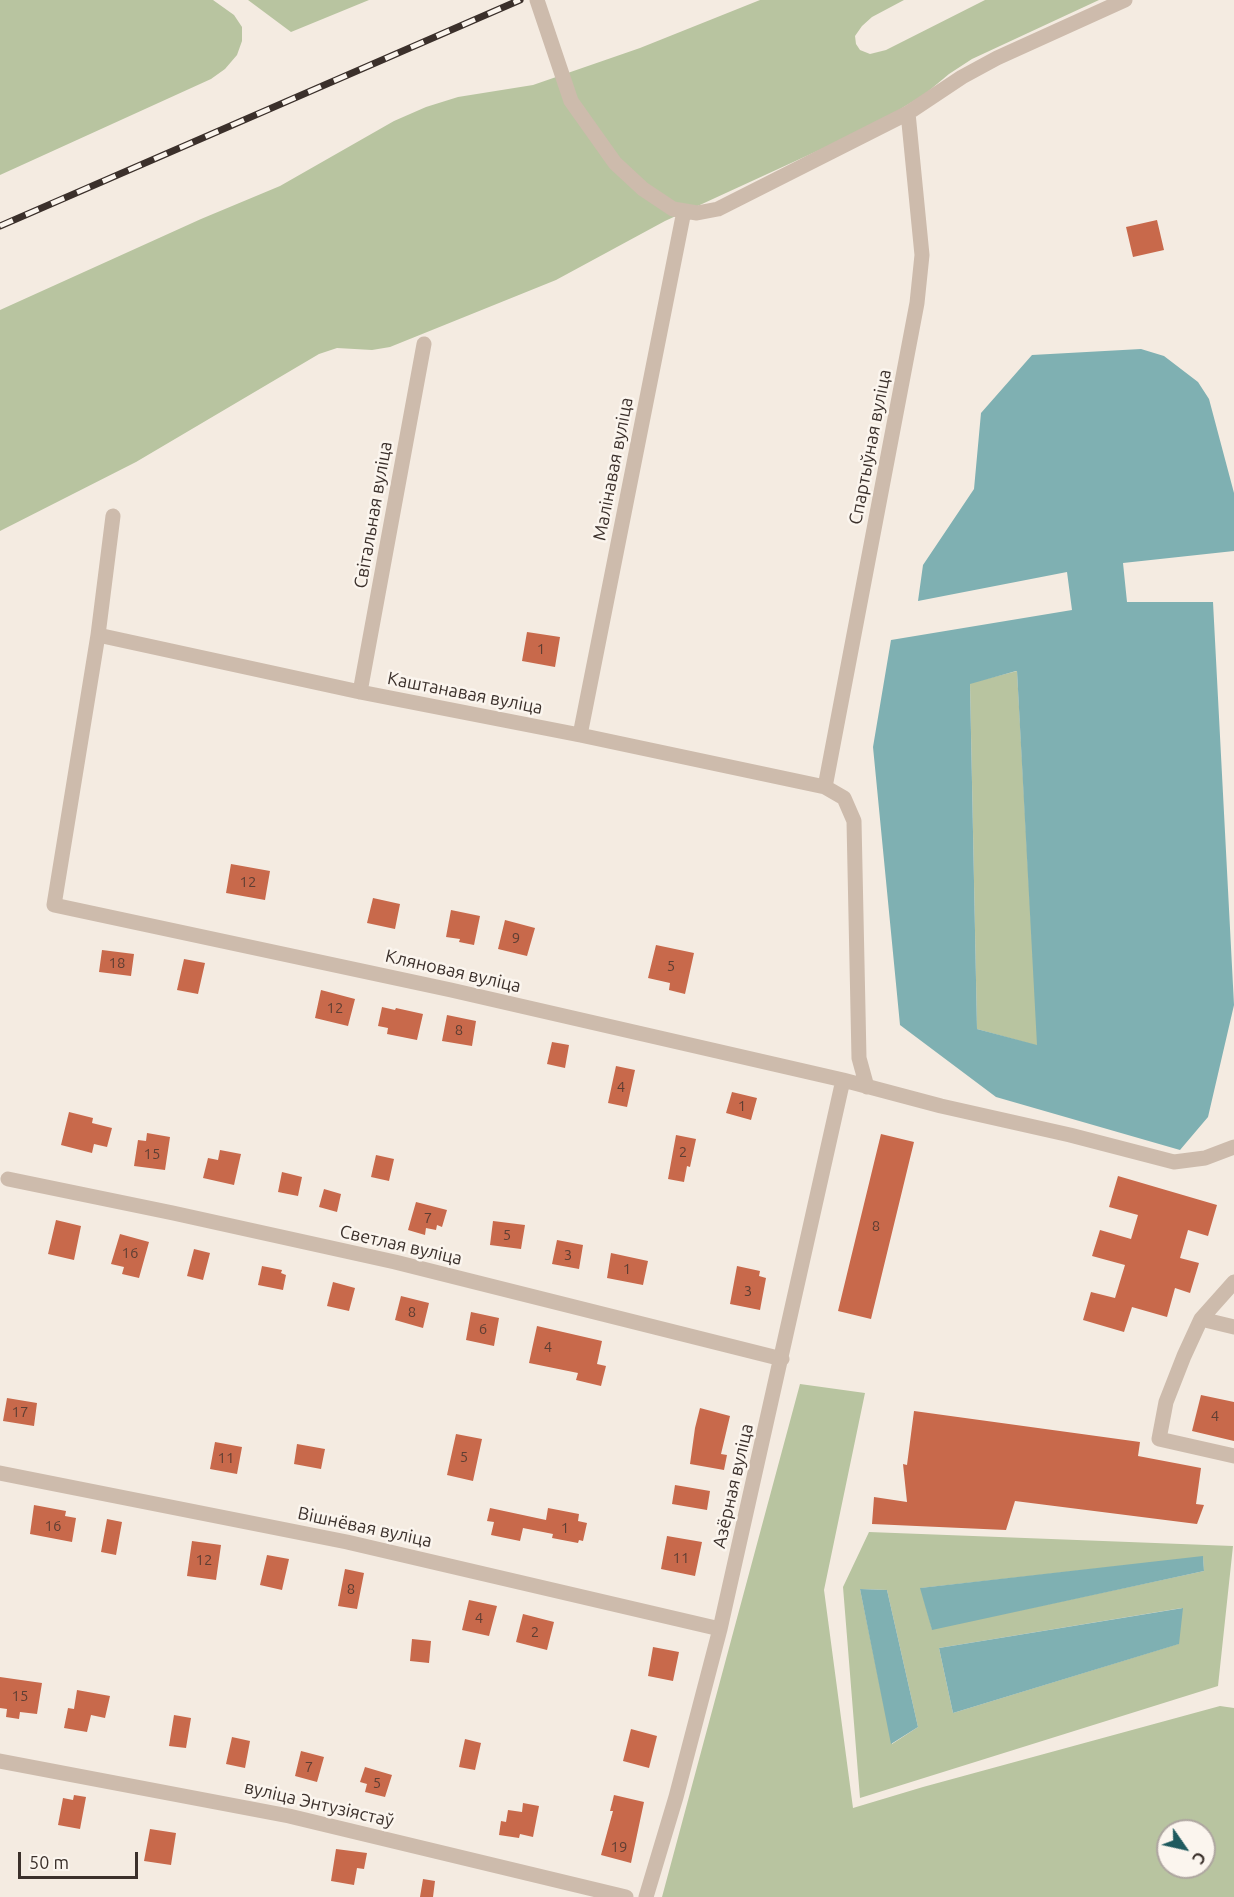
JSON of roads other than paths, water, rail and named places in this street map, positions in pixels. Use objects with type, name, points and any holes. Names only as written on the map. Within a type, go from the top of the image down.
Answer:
[{"type":"street","points":[[537,0],[571,101],[615,163],[643,189],[673,209],[697,213],[718,209],[908,113],[962,76],[997,58],[1125,0]]},
{"type":"street","name":"Спартыўная вуліца","points":[[825,787],[917,303],[922,255],[908,113]]},
{"type":"street","name":"Малінавая вуліца","points":[[580,735],[684,211]]},
{"type":"street","name":"Світальная вуліца","points":[[360,692],[424,345]]},
{"type":"street","points":[[99,635],[113,516]]},
{"type":"street","name":"Каштанавая вуліца","points":[[99,635],[360,692],[580,735],[825,787]]},
{"type":"street","name":"Кляновая вуліца","points":[[99,635],[54,905],[451,990],[843,1080],[941,1107],[1174,1162],[1205,1158],[1234,1147]]},
{"type":"street","points":[[825,787],[844,798],[854,821],[859,1058],[867,1087]]},
{"type":"street","name":"Азёрная вуліца","points":[[646,1897],[676,1797],[720,1629],[843,1080]]},
{"type":"street","name":"Светлая вуліца","points":[[8,1179],[395,1262],[782,1359]]},
{"type":"street","points":[[1234,1282],[1201,1319],[1166,1402],[1159,1439],[1234,1456]]},
{"type":"street","points":[[1201,1319],[1234,1327]]},
{"type":"street","name":"Вішнёвая вуліца","points":[[0,1473],[347,1542],[720,1629]]},
{"type":"street","name":"вуліца Энтузіястаў","points":[[0,1761],[289,1816],[627,1897]]},
{"type":"water","points":[[1141,349],[1164,356],[1198,382],[1209,399],[1234,493],[1234,551],[1123,563],[1127,602],[1213,602],[1234,1005],[1208,1117],[1180,1150],[996,1097],[900,1025],[873,747],[891,640],[1072,610],[1067,572],[918,601],[923,565],[974,489],[981,413],[1032,355]],"holes":[[[1017,671],[1037,1045],[977,1029],[970,684]]]},
{"type":"water","points":[[1203,1556],[1204,1571],[932,1630],[920,1588]]},
{"type":"water","points":[[860,1589],[887,1590],[918,1727],[891,1744]]},
{"type":"water","points":[[1183,1608],[1179,1644],[953,1713],[939,1648]]},
{"type":"railway","points":[[0,226],[520,0]]}]
